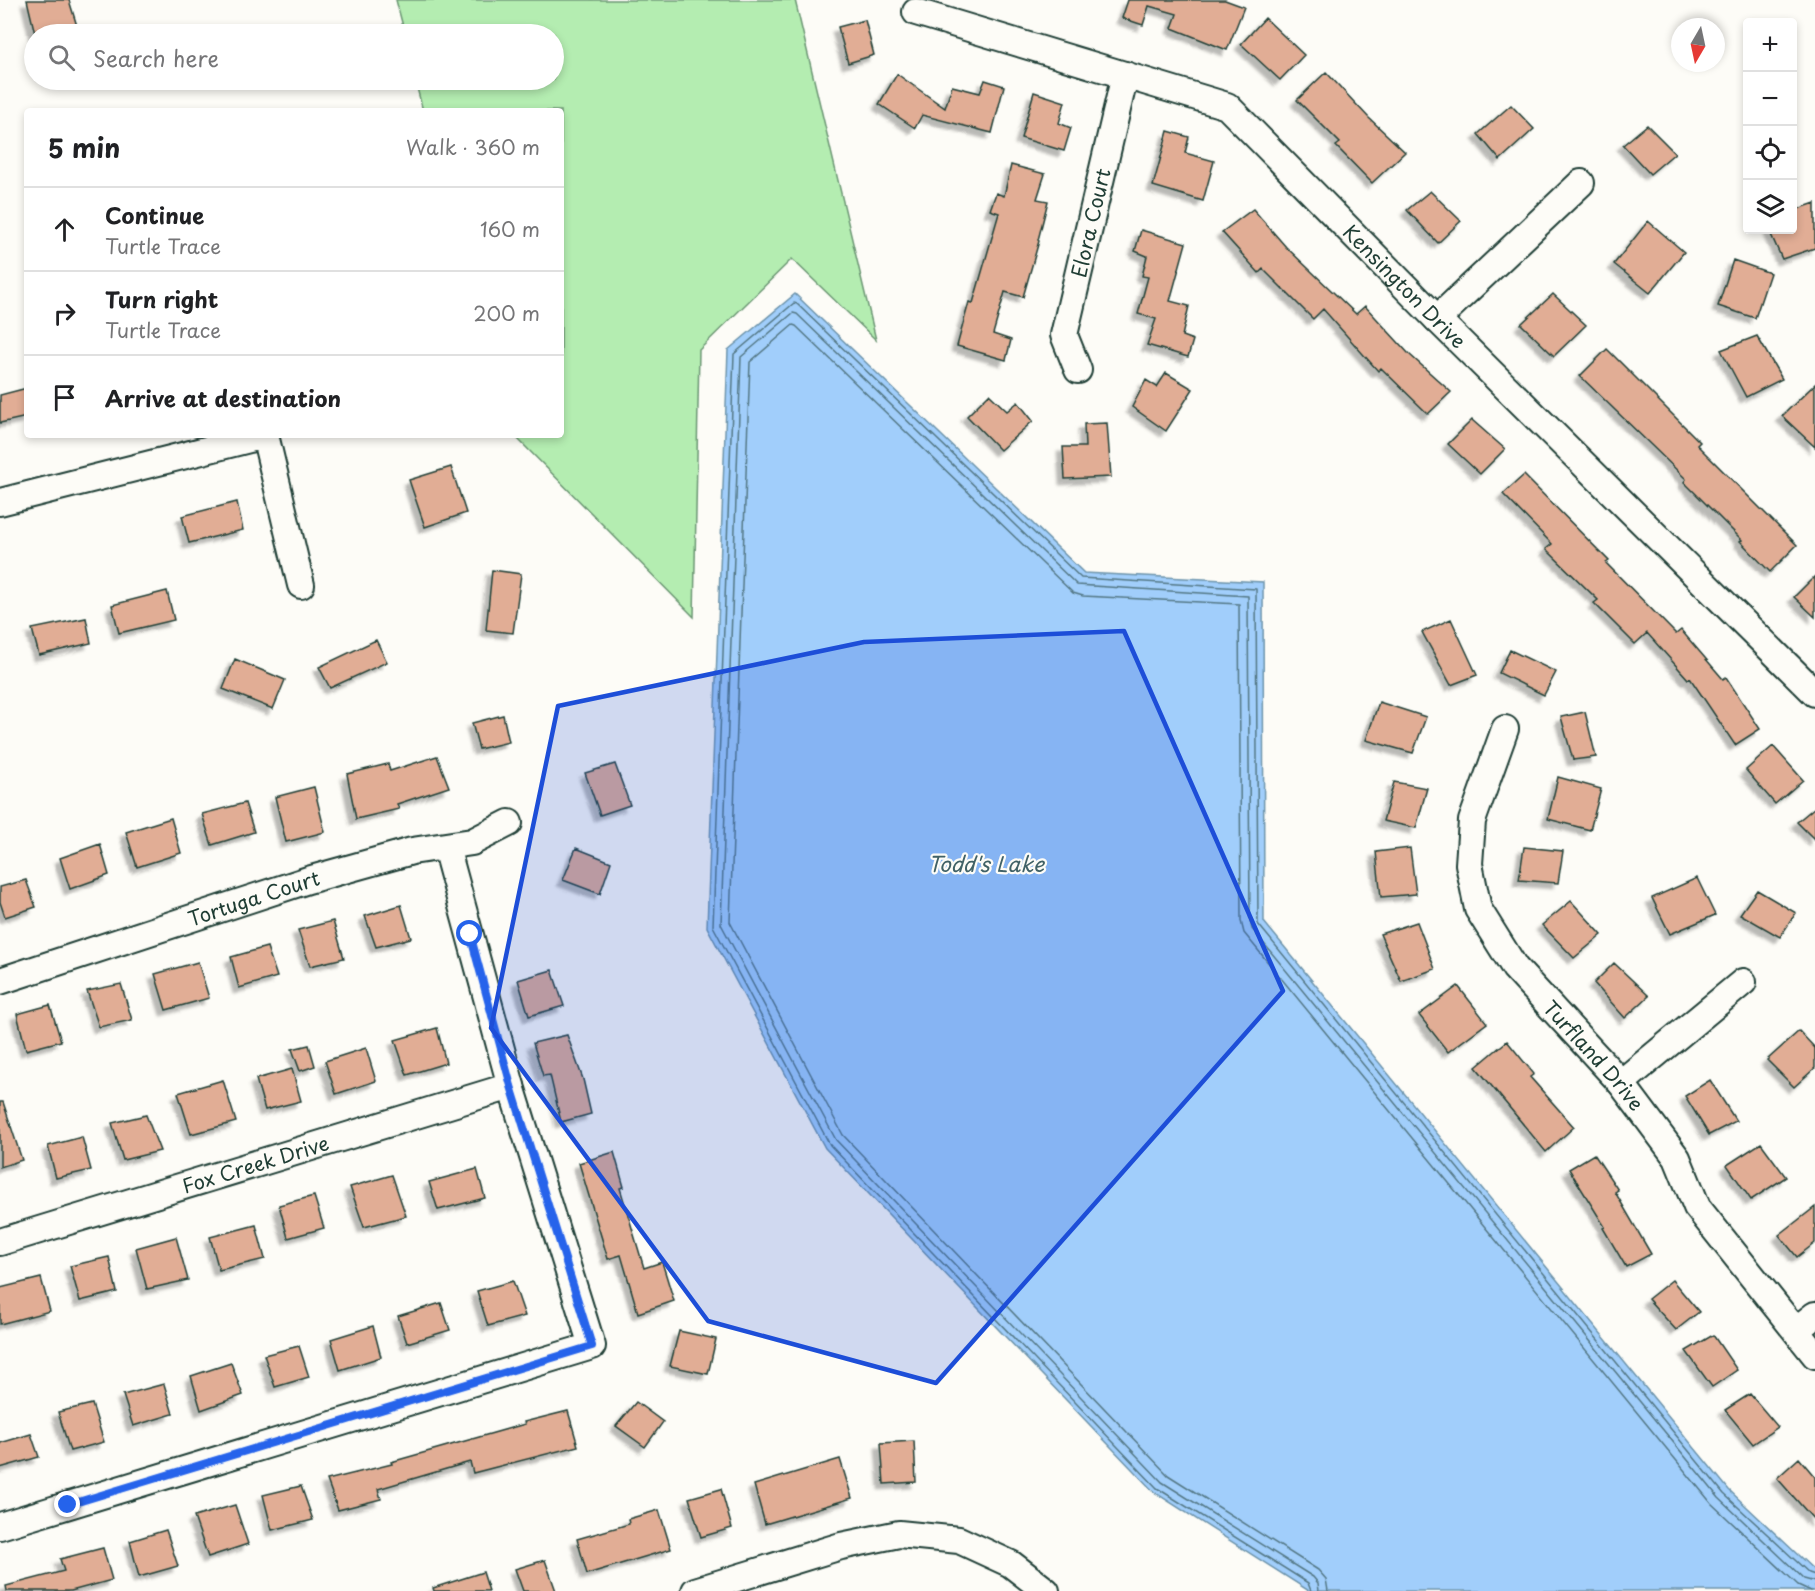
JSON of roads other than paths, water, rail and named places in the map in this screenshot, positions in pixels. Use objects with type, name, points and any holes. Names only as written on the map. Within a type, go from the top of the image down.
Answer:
[{"type":"street","name":"Kensington Drive","points":[[916,12],[1227,106],[1437,319],[1815,693]]},
{"type":"street","name":"Elora Court","points":[[1078,370],[1064,335],[1125,75]]},
{"type":"street","points":[[1437,319],[1581,183]]},
{"type":"street","points":[[0,502],[253,438]]},
{"type":"street","points":[[266,438],[301,585]]},
{"type":"street","name":"Turfland Drive","points":[[1505,729],[1472,821],[1469,864],[1478,909],[1515,968],[1621,1083],[1677,1158],[1697,1207],[1805,1323],[1815,1354]]},
{"type":"street","name":"Tortuga Court","points":[[0,981],[308,880],[412,851],[472,842],[509,823]]},
{"type":"street","points":[[0,1526],[592,1346],[511,1086],[447,847]]},
{"type":"street","points":[[1621,1083],[1743,982]]},
{"type":"street","name":"Fox Creek Drive","points":[[0,1242],[511,1086]]},
{"type":"street","points":[[695,1591],[841,1546],[899,1534],[959,1540],[1011,1564],[1046,1591]]},
{"type":"water","name":"Todd's Lake","points":[[795,294],[1084,573],[1263,582],[1264,922],[1729,1490],[1815,1571],[1815,1591],[1309,1591],[1154,1492],[825,1148],[707,927],[728,350]]}]
